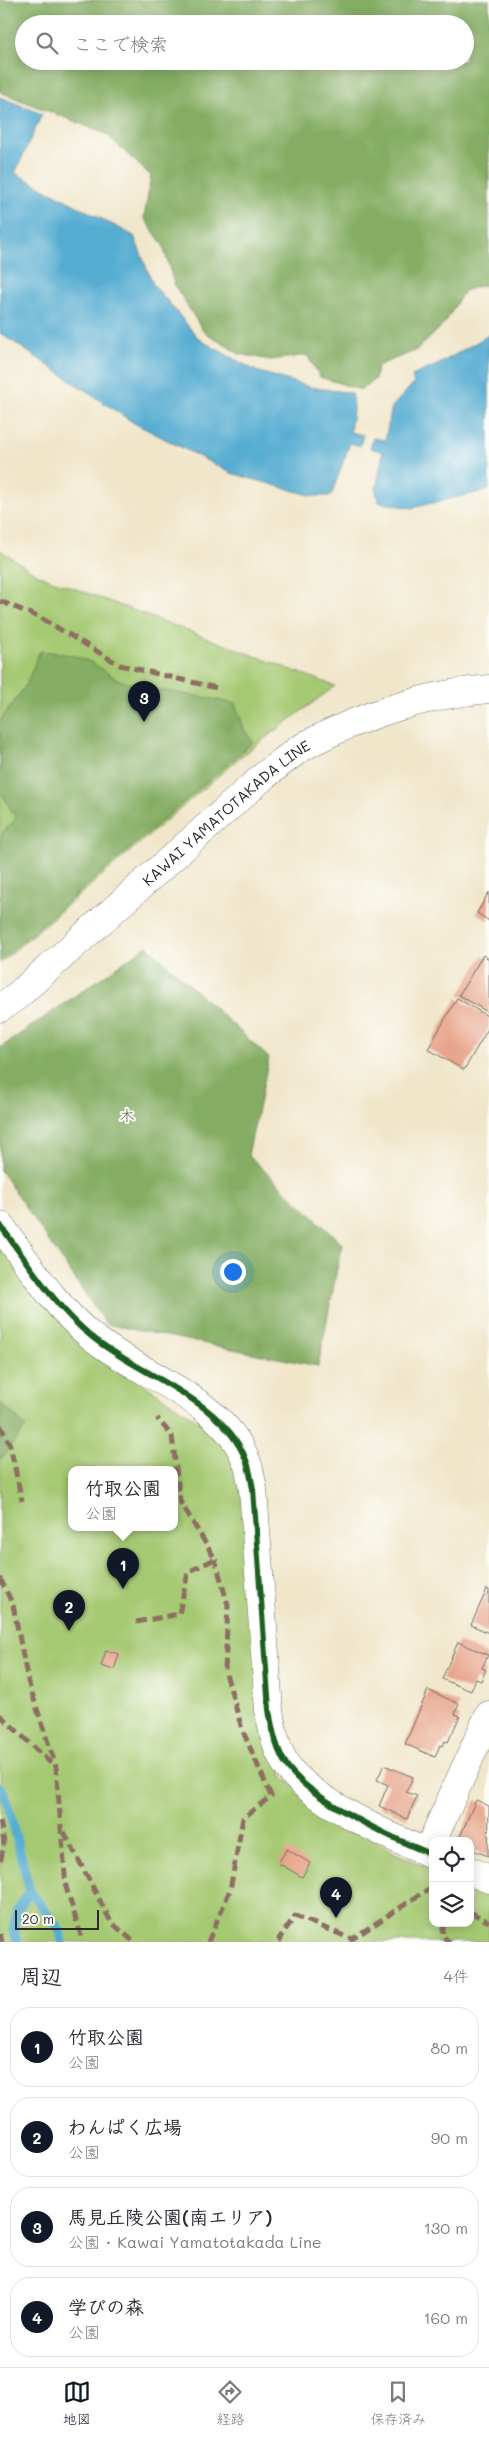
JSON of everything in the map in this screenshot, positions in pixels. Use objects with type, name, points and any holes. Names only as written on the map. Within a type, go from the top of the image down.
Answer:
[{"type":"street","name":"KAWAI YAMATOTAKADA LINE","points":[[0,1008],[17,996],[265,775],[307,745],[361,719],[460,691],[489,689]]},
{"type":"street","points":[[0,1225],[67,1315],[92,1338],[212,1414],[231,1435],[246,1459],[253,1489],[269,1710],[274,1737],[284,1762],[300,1781],[335,1806],[370,1826],[429,1854]]},
{"type":"street","points":[[437,1837],[489,1715]]},
{"type":"street","points":[[474,1873],[489,1879]]},
{"type":"green space","points":[[0,0],[489,0],[489,288],[483,285],[464,291],[444,324],[417,350],[377,366],[375,379],[361,390],[320,377],[307,355],[271,360],[239,354],[203,331],[174,284],[163,245],[144,218],[151,176],[106,134],[0,92]]},
{"type":"green space","points":[[0,550],[36,574],[335,686],[240,757],[0,963]]},
{"type":"green space","points":[[40,651],[66,654],[86,660],[122,681],[136,685],[235,704],[245,731],[253,742],[0,960],[0,836],[16,818],[0,793],[0,721],[26,685]]},
{"type":"green space","name":"木","points":[[147,946],[269,1058],[248,1155],[342,1244],[318,1366],[106,1324],[0,1170],[0,1048]]},
{"type":"green space","points":[[0,1247],[125,1372],[215,1432],[238,1472],[283,1778],[395,1853],[429,1868],[429,1927],[474,1927],[474,1888],[489,1895],[489,1942],[0,1942]]},
{"type":"green space","points":[[0,1402],[26,1427],[0,1460]]},
{"type":"water","points":[[0,97],[42,114],[15,173],[134,236],[153,284],[200,340],[256,371],[310,387],[352,393],[353,410],[350,432],[363,435],[360,446],[350,443],[331,496],[313,496],[231,473],[134,423],[0,333]]},
{"type":"water","points":[[489,335],[489,490],[411,508],[379,502],[376,491],[383,452],[370,448],[373,438],[385,440],[392,407],[414,383],[412,376],[439,364]]},
{"type":"building","points":[[489,892],[489,921],[477,913]]},
{"type":"building","points":[[483,955],[489,959],[489,1013],[459,995]]},
{"type":"building","points":[[457,998],[489,1017],[489,1027],[464,1070],[428,1049]]},
{"type":"building","points":[[487,1589],[489,1590],[489,1633],[471,1625]]},
{"type":"building","points":[[458,1642],[488,1655],[482,1668],[486,1670],[481,1681],[476,1679],[471,1691],[442,1679]]},
{"type":"building","points":[[106,1650],[119,1654],[114,1670],[101,1666]]},
{"type":"building","points":[[428,1690],[459,1704],[455,1714],[460,1716],[448,1742],[445,1741],[443,1746],[440,1745],[435,1757],[405,1744]]},
{"type":"building","points":[[384,1765],[413,1777],[406,1792],[417,1796],[407,1819],[379,1806],[388,1785],[377,1780]]},
{"type":"building","points":[[476,1800],[489,1806],[488,1856],[474,1851],[474,1837],[460,1837]]},
{"type":"building","points":[[287,1849],[310,1863],[302,1877],[278,1863]]},
{"type":"waterway","points":[[0,1787],[5,1794],[30,1891],[60,1930],[62,1942]]},
{"type":"waterway","points":[[17,1942],[14,1928],[16,1915],[30,1891]]},
{"type":"marked path","points":[[0,601],[41,618],[120,665],[221,689]]},
{"type":"marked path","points":[[157,1418],[172,1436],[176,1466]]},
{"type":"marked path","points":[[0,1425],[10,1445],[22,1501]]},
{"type":"marked path","points":[[136,1622],[179,1614],[188,1572],[215,1559],[180,1501],[178,1485]]},
{"type":"marked path","points":[[208,1942],[230,1890],[243,1818],[271,1796],[242,1729],[225,1670],[228,1605],[215,1559]]},
{"type":"marked path","points":[[0,1578],[13,1605],[28,1681],[56,1767],[66,1887],[83,1942]]},
{"type":"marked path","points":[[0,1715],[54,1766]]},
{"type":"marked path","points":[[0,1821],[4,1842],[0,1865]]},
{"type":"marked path","points":[[64,1832],[111,1922],[134,1942]]},
{"type":"marked path","points":[[282,1942],[279,1939],[295,1916],[352,1939],[427,1890],[429,1891]]},
{"type":"marked path","points":[[474,1914],[489,1922]]},
{"type":"marked path","points":[[443,1927],[442,1935],[449,1942]]},
{"type":"marked path","points":[[0,1934],[2,1942]]},
{"type":"cycle path","points":[[0,1225],[53,1298],[91,1336],[110,1350],[199,1404],[219,1420],[235,1439],[247,1463],[253,1489],[269,1710],[278,1749],[284,1761],[295,1775],[310,1789],[330,1803],[374,1828],[429,1853]]},
{"type":"place","name":"馬見丘陵公園(南エリア)","points":[[144,722]]},
{"type":"place","name":"竹取公園","points":[[123,1589]]},
{"type":"place","name":"わんぱく広場","points":[[69,1631]]},
{"type":"place","name":"学びの森","points":[[336,1918]]}]
